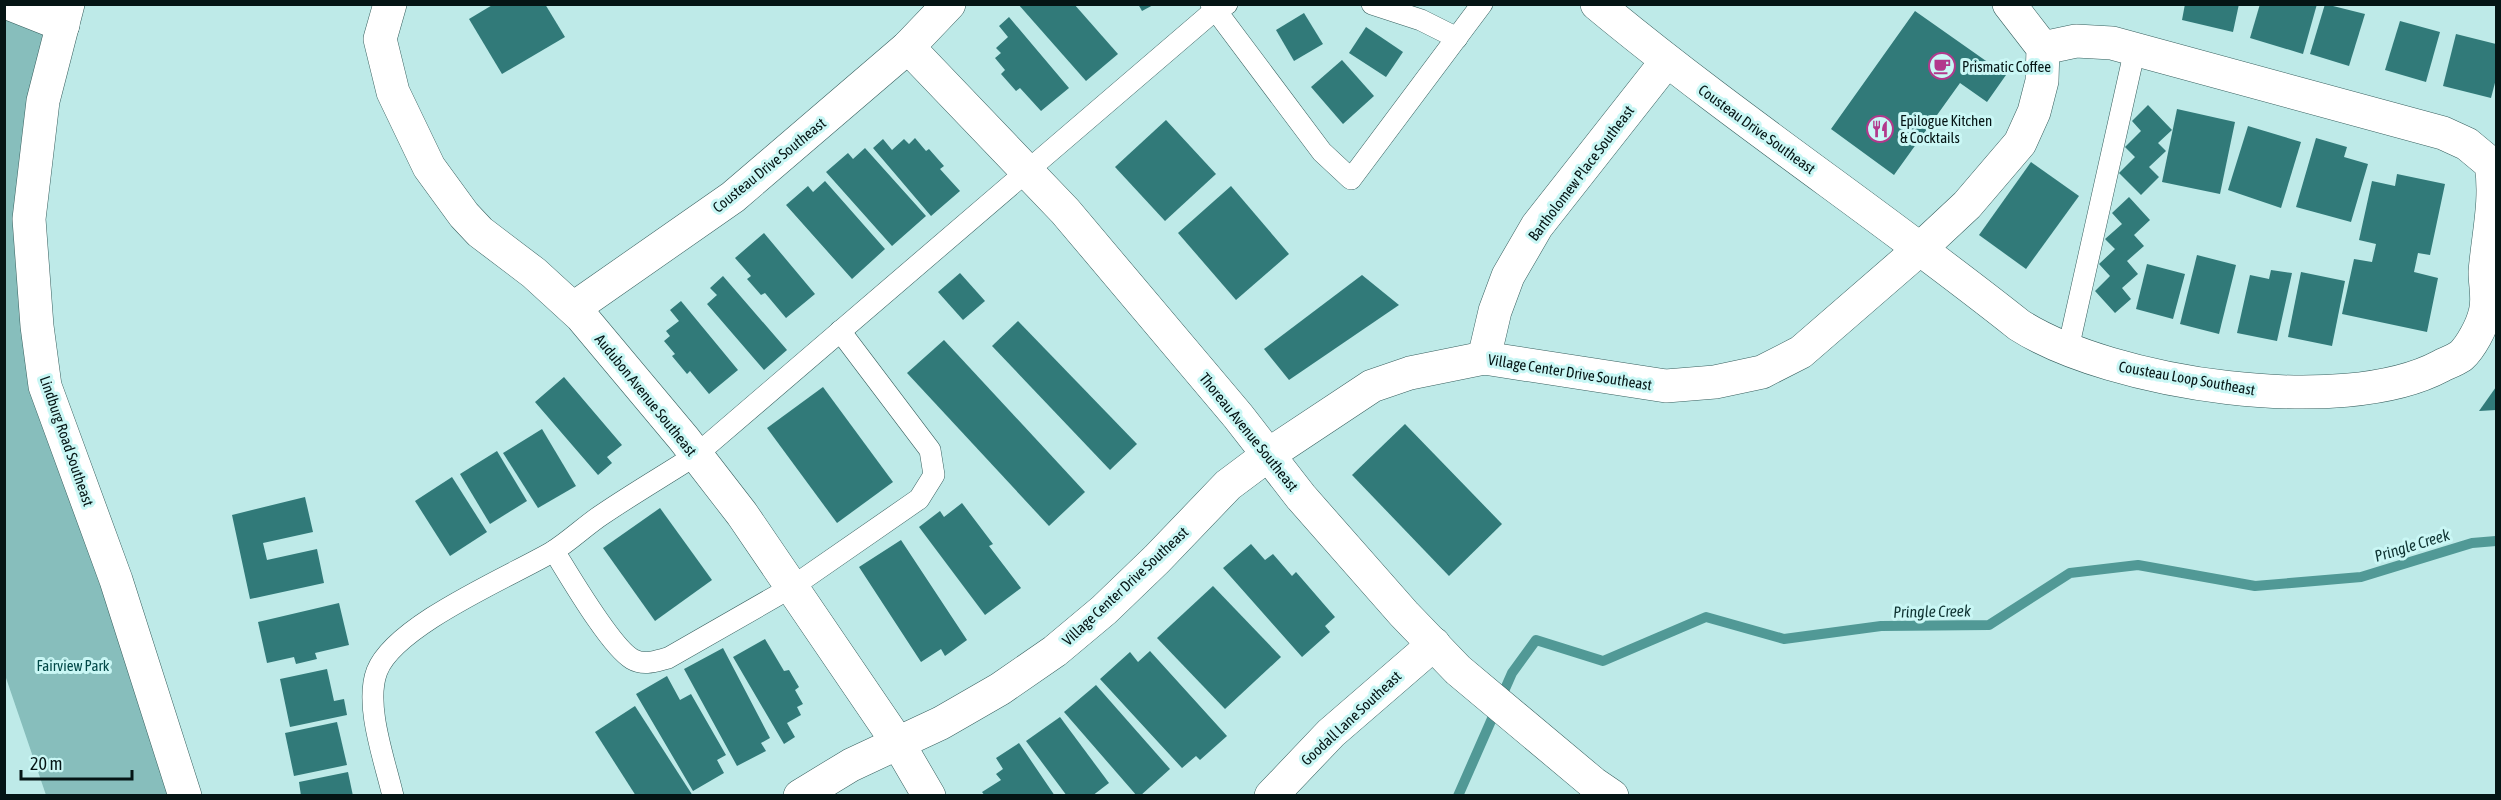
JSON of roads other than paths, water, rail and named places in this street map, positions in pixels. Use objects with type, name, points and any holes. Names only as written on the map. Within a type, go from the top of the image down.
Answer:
[{"type":"street","points":[[10,4],[65,15]]},
{"type":"street","name":"Audubon Avenue Southeast","points":[[390,4],[380,39],[393,92],[429,167],[464,215],[480,232],[534,273],[574,309],[696,455],[742,514],[898,743],[929,795]]},
{"type":"street","name":"Cousteau Drive Southeast","points":[[574,309],[733,197],[908,47],[949,4]]},
{"type":"street","name":"Cousteau Drive Southeast","points":[[1597,4],[1666,62],[1921,248]]},
{"type":"street","points":[[2009,4],[2043,48]]},
{"type":"street","name":"Lindburg Road Southeast","points":[[65,15],[43,101],[29,219],[37,326],[45,386],[116,580],[185,795]]},
{"type":"street","name":"Cousteau Loop Southeast","points":[[1921,248],[2032,333],[2121,368],[2151,375],[2261,391],[2334,391],[2386,386],[2431,372],[2462,355],[2477,332],[2486,311],[2485,274],[2495,188],[2494,162],[2467,144],[2444,133],[2096,40],[2076,41],[2043,48]]},
{"type":"street","name":"Thoreau Avenue Southeast","points":[[908,47],[1065,211],[1238,416],[1301,497],[1404,614],[1458,670],[1593,783],[1612,795]]},
{"type":"street","name":"Village Center Drive Southeast","points":[[800,795],[851,765],[941,723],[1000,688],[1055,651],[1104,610],[1228,485],[1268,455],[1372,386],[1410,373],[1484,358],[1665,386],[1715,382],[1762,372],[1800,352],[1921,248],[1967,205],[2020,143],[2034,112],[2042,81],[2043,48]]},
{"type":"street","name":"Bartholomew Place Southeast","points":[[1484,358],[1495,311],[1508,276],[1537,226],[1666,62]]},
{"type":"street","name":"Goodall Lane Southeast","points":[[1271,795],[1331,734],[1392,678],[1434,644]]},
{"type":"lane","points":[[1372,4],[1421,20],[1457,38]]},
{"type":"lane","points":[[393,795],[374,714],[372,689],[377,670],[387,653],[429,620],[491,583],[554,551],[603,514],[696,455],[1218,6],[1322,152],[1351,179],[1482,4]]},
{"type":"lane","points":[[2068,349],[2135,49]]},
{"type":"lane","points":[[554,551],[623,652],[633,660],[646,664],[668,658],[792,587],[919,499],[934,475],[930,450],[840,331]]},
{"type":"waterway","name":"Pringle Creek","points":[[1458,796],[1512,673],[1536,640],[1603,661],[1706,617],[1784,639],[1881,626],[1989,625],[2070,573],[2138,565],[2255,586],[2361,577],[2472,543],[2496,541]]},
{"type":"place","name":"Prismatic Coffee","points":[[1942,66]]},
{"type":"place","name":"Epilogue Kitchen & Cocktails","points":[[1880,129]]},
{"type":"park label","name":"Fairview Park","points":[[73,665]]}]
